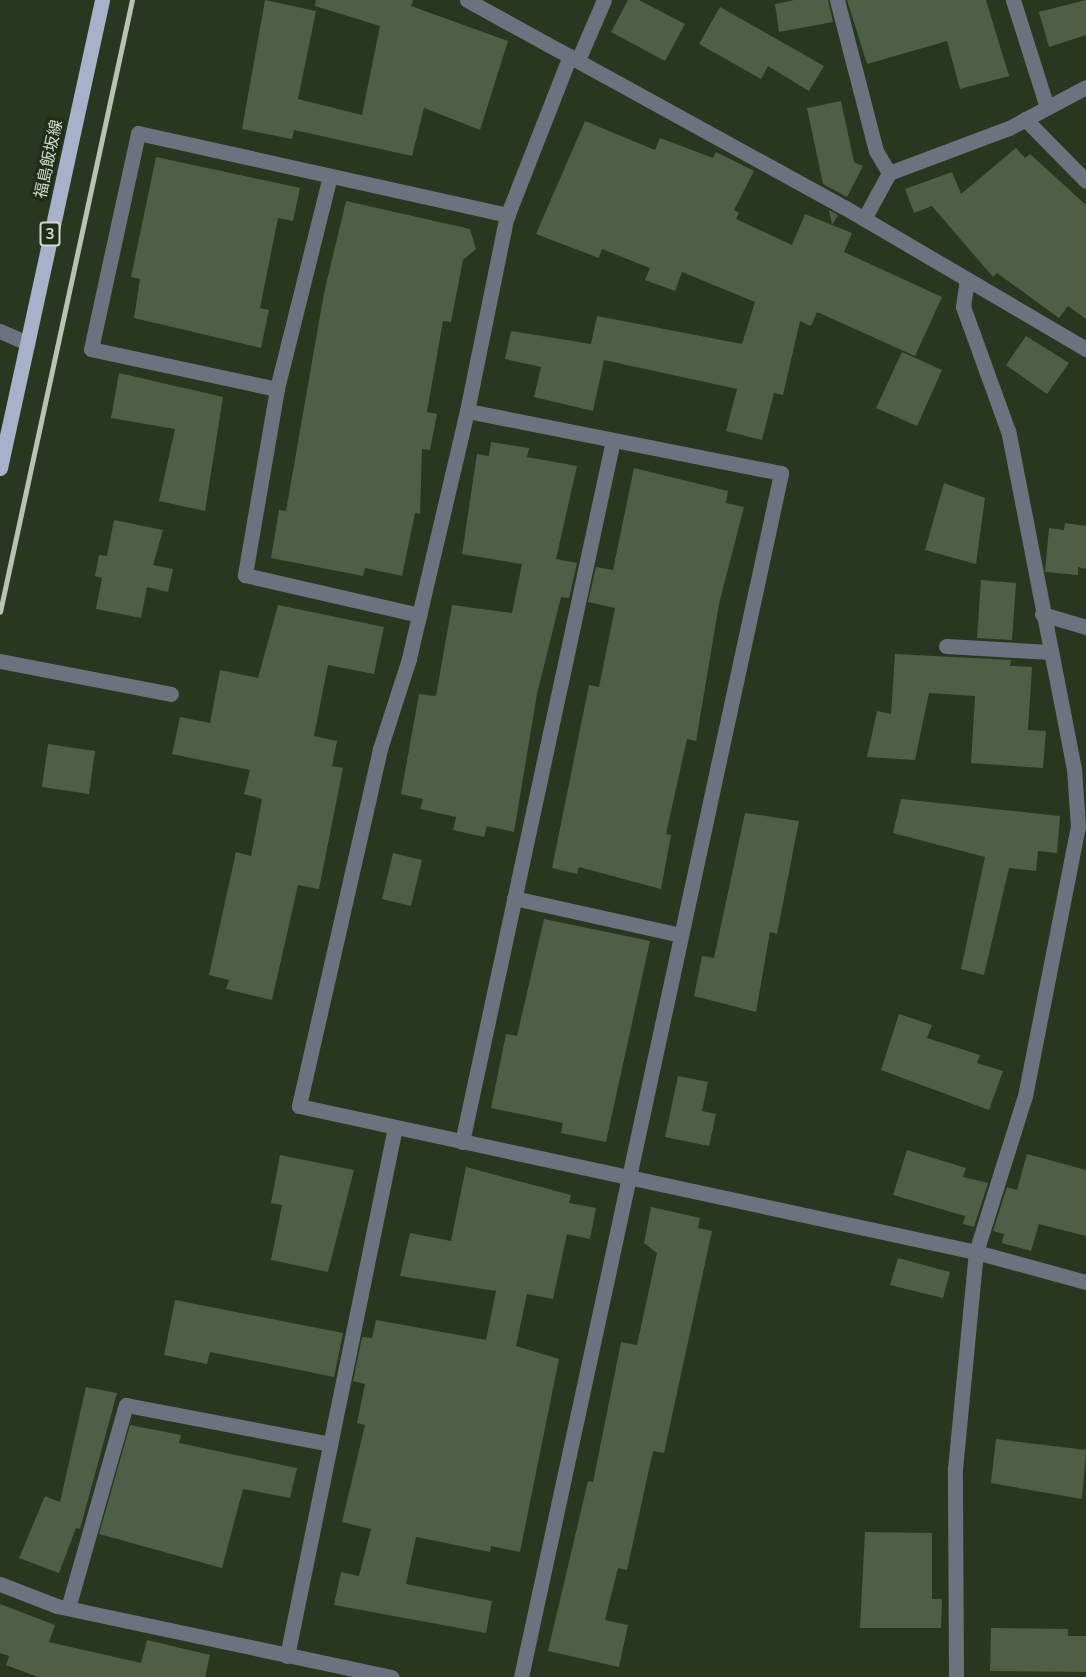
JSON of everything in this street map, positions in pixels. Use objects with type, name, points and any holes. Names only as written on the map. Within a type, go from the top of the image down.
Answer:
[{"type":"main road","name":"福島飯坂線","points":[[0,468],[102,0]]},
{"type":"street","points":[[467,0],[864,219],[1086,349]]},
{"type":"street","points":[[604,0],[574,58],[508,214],[467,411],[419,615],[380,749],[299,1106],[976,1252],[1086,1282]]},
{"type":"street","points":[[837,0],[876,151],[889,173]]},
{"type":"street","points":[[1013,0],[1047,107]]},
{"type":"street","points":[[864,219],[889,173],[1025,119],[1086,87]]},
{"type":"street","points":[[1025,119],[1086,181]]},
{"type":"street","points":[[277,389],[91,349],[138,133],[508,214]]},
{"type":"street","points":[[330,176],[277,389],[245,575],[419,615]]},
{"type":"street","points":[[956,1677],[955,1469],[976,1252],[1025,1096],[1074,863],[1078,790],[1049,652],[1008,431],[963,308],[967,279]]},
{"type":"street","points":[[0,331],[27,343]]},
{"type":"street","points":[[467,411],[782,474],[521,1677]]},
{"type":"street","points":[[462,1142],[613,440]]},
{"type":"street","points":[[1042,614],[1086,627]]},
{"type":"street","points":[[946,646],[1049,652]]},
{"type":"street","points":[[0,661],[171,694]]},
{"type":"street","points":[[514,898],[681,935]]},
{"type":"street","points":[[287,1656],[394,1127]]},
{"type":"street","points":[[68,1608],[126,1405],[330,1444]]},
{"type":"street","points":[[0,1584],[68,1608],[392,1677]]},
{"type":"building","points":[[265,0],[316,11],[298,99],[362,115],[380,26],[315,6],[316,0],[413,0],[411,6],[508,41],[480,130],[424,108],[412,156],[294,130],[292,139],[242,129]]},
{"type":"building","points":[[628,0],[639,0],[685,24],[665,61],[611,32]]},
{"type":"building","points":[[794,0],[828,0],[833,22],[779,32],[775,4]]},
{"type":"building","points":[[847,0],[986,0],[1009,76],[960,89],[947,41],[867,64]]},
{"type":"building","points":[[1086,0],[1086,35],[1049,47],[1039,12]]},
{"type":"building","points":[[720,7],[824,66],[809,91],[768,66],[761,79],[699,44]]},
{"type":"building","points":[[841,101],[854,162],[863,166],[847,197],[823,184],[807,108]]},
{"type":"building","points":[[585,121],[655,150],[660,138],[713,158],[716,152],[754,171],[734,210],[739,213],[736,219],[792,245],[805,214],[852,233],[844,252],[942,297],[915,356],[817,312],[811,326],[800,321],[783,395],[774,393],[762,440],[726,431],[737,389],[604,360],[593,411],[534,397],[541,367],[505,359],[511,331],[591,344],[597,316],[742,344],[755,302],[682,272],[675,291],[645,280],[650,268],[602,249],[599,258],[536,234]]},
{"type":"building","points":[[1016,148],[1025,158],[1030,154],[1086,205],[1086,319],[1068,306],[1059,318],[997,273],[993,277],[932,206],[914,213],[905,189],[952,172],[961,194]]},
{"type":"building","points":[[156,157],[300,188],[293,221],[278,218],[260,308],[269,310],[261,348],[134,318],[140,279],[131,277]]},
{"type":"building","points":[[346,201],[470,229],[476,249],[463,260],[451,322],[443,321],[427,412],[437,414],[430,450],[422,449],[420,514],[415,513],[402,576],[365,568],[363,576],[271,558],[279,510],[286,511],[324,293]]},
{"type":"building","points":[[829,210],[838,215],[832,225]]},
{"type":"building","points":[[1026,336],[1069,363],[1047,394],[1006,365]]},
{"type":"building","points":[[902,352],[942,370],[917,426],[876,408]]},
{"type":"building","points":[[119,373],[223,397],[205,511],[159,501],[175,429],[111,418]]},
{"type":"building","points":[[491,442],[529,448],[527,457],[577,466],[556,559],[577,563],[569,598],[561,597],[537,694],[514,832],[487,826],[484,837],[453,830],[456,817],[420,809],[423,799],[401,794],[419,694],[436,696],[452,605],[512,613],[522,564],[462,554],[477,454],[489,456]]},
{"type":"building","points":[[634,468],[728,491],[726,503],[744,507],[719,604],[696,741],[687,739],[666,834],[671,835],[661,889],[579,867],[577,874],[552,868],[589,685],[599,687],[615,608],[588,602],[596,567],[613,570]]},
{"type":"building","points":[[944,483],[985,498],[976,564],[925,550]]},
{"type":"building","points":[[114,520],[163,530],[153,565],[173,569],[168,592],[147,587],[141,618],[96,609],[102,578],[95,576],[99,555],[107,556]]},
{"type":"building","points":[[1065,523],[1086,526],[1086,569],[1078,567],[1078,575],[1045,572],[1049,528],[1064,530]]},
{"type":"building","points":[[981,580],[1016,583],[1012,640],[977,638]]},
{"type":"building","points":[[278,605],[384,627],[374,674],[328,665],[314,736],[337,741],[332,766],[343,768],[319,889],[298,885],[272,1000],[226,989],[229,980],[209,975],[236,852],[251,856],[262,799],[244,794],[250,770],[172,754],[180,717],[210,723],[220,670],[258,678]]},
{"type":"building","points":[[895,654],[1011,660],[1010,666],[1032,667],[1028,730],[1046,731],[1043,768],[971,763],[975,696],[929,693],[915,760],[867,757],[877,711],[891,714]]},
{"type":"building","points":[[48,744],[95,751],[89,794],[42,787]]},
{"type":"building","points":[[901,799],[1060,816],[1057,853],[1038,851],[1036,871],[1009,868],[984,975],[961,969],[985,857],[893,833]]},
{"type":"building","points":[[745,813],[799,821],[777,934],[770,932],[756,1012],[694,996],[702,956],[714,958]]},
{"type":"building","points":[[393,853],[422,860],[411,906],[382,899]]},
{"type":"building","points":[[544,919],[650,941],[606,1142],[561,1133],[563,1123],[491,1108],[506,1034],[517,1036]]},
{"type":"building","points":[[899,1014],[932,1025],[927,1038],[980,1055],[977,1063],[1003,1071],[989,1110],[881,1070]]},
{"type":"building","points":[[678,1076],[708,1082],[702,1111],[716,1114],[709,1146],[665,1137]]},
{"type":"building","points":[[907,1150],[966,1168],[963,1177],[988,1183],[974,1227],[963,1224],[965,1216],[893,1195]]},
{"type":"building","points":[[1027,1154],[1086,1170],[1086,1236],[1039,1224],[1031,1251],[1002,1243],[1004,1234],[993,1231],[1007,1187],[1017,1190]]},
{"type":"building","points":[[280,1155],[354,1170],[328,1272],[271,1260],[282,1205],[271,1203]]},
{"type":"building","points":[[466,1167],[571,1195],[569,1203],[596,1208],[590,1239],[567,1234],[553,1299],[527,1294],[516,1346],[559,1359],[520,1552],[491,1546],[490,1552],[416,1537],[406,1584],[492,1601],[486,1633],[334,1605],[341,1572],[359,1576],[371,1529],[342,1522],[365,1425],[357,1423],[365,1384],[353,1381],[362,1337],[372,1338],[376,1320],[486,1340],[496,1291],[400,1276],[410,1233],[451,1241]]},
{"type":"building","points":[[651,1207],[700,1218],[698,1228],[712,1231],[664,1453],[653,1451],[627,1570],[618,1568],[605,1620],[628,1625],[619,1667],[548,1651],[588,1481],[593,1482],[621,1342],[637,1345],[657,1253],[644,1243]]},
{"type":"building","points":[[898,1258],[950,1272],[943,1298],[890,1285]]},
{"type":"building","points":[[175,1300],[343,1333],[334,1377],[210,1352],[207,1364],[164,1355]]},
{"type":"building","points":[[86,1387],[117,1393],[80,1529],[76,1528],[59,1573],[19,1558],[45,1496],[60,1502]]},
{"type":"building","points":[[130,1425],[181,1435],[179,1443],[297,1468],[290,1498],[243,1489],[222,1568],[99,1534]]},
{"type":"building","points":[[996,1439],[1086,1450],[1082,1499],[991,1483]]},
{"type":"building","points":[[865,1532],[932,1533],[932,1599],[942,1599],[941,1628],[860,1628]]},
{"type":"building","points":[[0,1604],[55,1625],[49,1642],[141,1663],[147,1640],[210,1655],[205,1677],[38,1677],[6,1665],[9,1656],[0,1653]]},
{"type":"building","points":[[991,1628],[1068,1629],[1068,1636],[1086,1636],[1086,1672],[990,1671]]},
{"type":"railway","points":[[0,612],[132,0]]}]
